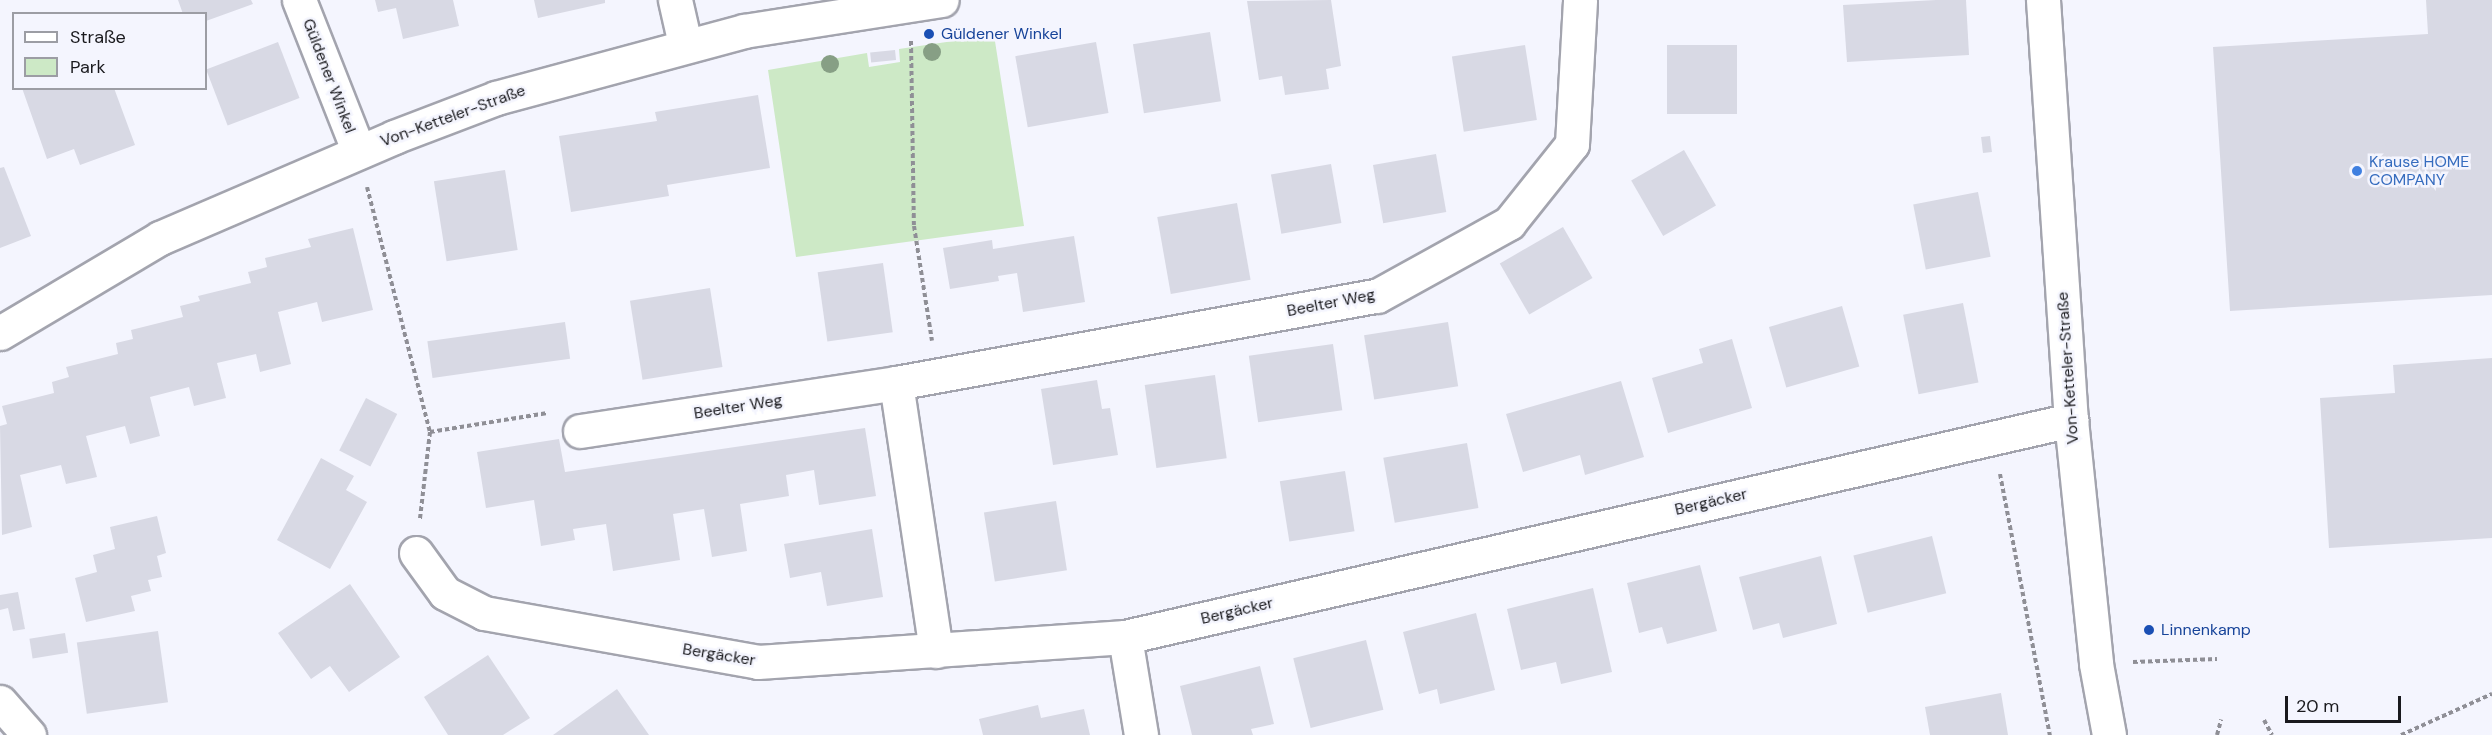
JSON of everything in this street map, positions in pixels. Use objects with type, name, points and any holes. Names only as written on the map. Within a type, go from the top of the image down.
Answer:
[{"type":"street","name":"Güldener Winkel","points":[[300,0],[358,152]]},
{"type":"street","points":[[675,0],[685,44]]},
{"type":"street","name":"Von-Ketteler-Straße","points":[[0,333],[160,237],[358,152],[496,98],[685,44],[790,22],[942,0]]},
{"type":"street","name":"Beelter Weg","points":[[580,431],[938,376],[1377,296],[1509,223],[1572,144],[1580,0]]},
{"type":"street","name":"Von-Ketteler-Straße","points":[[2043,0],[2071,420],[2096,664],[2109,735]]},
{"type":"street","points":[[896,382],[936,651]]},
{"type":"street","name":"Bergäcker","points":[[416,553],[445,593],[484,613],[623,640],[758,662],[1125,637],[2071,420]]},
{"type":"street","points":[[1125,637],[1141,735]]},
{"type":"street","points":[[0,702],[29,735]]},
{"type":"path","points":[[908,4],[914,226],[938,376]]},
{"type":"path","points":[[358,152],[430,432],[416,553]]},
{"type":"path","points":[[430,432],[560,411],[580,431]]},
{"type":"path","points":[[1994,438],[2050,735]]},
{"type":"path","points":[[2096,664],[2217,659]]},
{"type":"path","points":[[2401,735],[2492,694]]},
{"type":"path","points":[[2217,735],[2221,720]]},
{"type":"path","points":[[2264,720],[2272,735]]},
{"type":"green space","points":[[994,35],[1024,226],[796,257],[768,70],[867,53],[869,67],[900,62],[899,49]]},
{"type":"building","points":[[178,0],[251,0],[253,4],[207,21],[207,12],[182,12]]},
{"type":"building","points":[[375,0],[453,0],[459,26],[403,39],[396,8],[378,12]]},
{"type":"building","points":[[534,0],[605,0],[605,3],[538,18]]},
{"type":"building","points":[[1331,0],[1341,66],[1326,69],[1329,89],[1285,95],[1282,76],[1259,80],[1247,1]]},
{"type":"building","points":[[1966,0],[1969,55],[1847,62],[1843,5]]},
{"type":"building","name":"Krause HOME COMPANY","points":[[2426,0],[2492,0],[2492,295],[2230,311],[2213,47],[2428,34]]},
{"type":"building","points":[[1210,32],[1221,101],[1144,113],[1133,44]]},
{"type":"building","points":[[278,42],[300,98],[228,126],[207,69]]},
{"type":"building","points":[[1096,42],[1109,113],[1028,127],[1015,56]]},
{"type":"building","points":[[1525,45],[1537,120],[1464,132],[1452,57]]},
{"type":"building","points":[[1667,45],[1737,45],[1737,114],[1667,114]]},
{"type":"building","points":[[895,50],[896,60],[871,63],[870,53]]},
{"type":"building","points":[[23,90],[115,90],[135,145],[80,165],[74,149],[47,159]]},
{"type":"building","points":[[758,95],[770,168],[667,185],[669,196],[571,212],[559,136],[657,121],[655,112]]},
{"type":"building","points":[[1990,136],[1992,152],[1983,153],[1981,137]]},
{"type":"building","points":[[1684,150],[1716,205],[1663,236],[1631,180]]},
{"type":"building","points":[[1436,154],[1446,212],[1383,223],[1373,165]]},
{"type":"building","points":[[1331,164],[1341,223],[1281,234],[1271,175]]},
{"type":"building","points":[[4,167],[31,236],[0,248],[0,168]]},
{"type":"building","points":[[505,170],[518,250],[447,261],[434,181]]},
{"type":"building","points":[[1978,192],[1991,257],[1926,269],[1913,205]]},
{"type":"building","points":[[1237,203],[1251,280],[1171,294],[1157,217]]},
{"type":"building","points":[[1563,227],[1592,278],[1529,315],[1500,264]]},
{"type":"building","points":[[353,228],[373,310],[322,322],[317,302],[278,312],[291,364],[260,372],[256,354],[217,363],[226,398],[194,406],[189,387],[150,397],[160,436],[130,444],[125,426],[86,436],[97,477],[66,484],[61,465],[20,475],[32,527],[2,535],[0,426],[7,424],[2,406],[54,393],[52,382],[69,377],[66,367],[118,354],[116,343],[133,339],[131,330],[183,317],[180,306],[200,301],[198,296],[251,283],[248,272],[267,267],[265,258],[311,247],[308,239]]},
{"type":"building","points":[[1074,236],[1085,302],[1023,312],[1017,273],[998,276],[999,281],[950,289],[943,248],[992,240],[993,249]]},
{"type":"building","points":[[883,263],[893,332],[827,342],[818,272]]},
{"type":"building","points":[[710,288],[723,367],[643,380],[630,301]]},
{"type":"building","points":[[1963,303],[1978,383],[1919,394],[1903,315]]},
{"type":"building","points":[[1842,306],[1859,367],[1786,388],[1769,327]]},
{"type":"building","points":[[565,322],[570,359],[433,378],[427,341]]},
{"type":"building","points":[[1448,322],[1458,386],[1374,399],[1364,335]]},
{"type":"building","points":[[1732,339],[1752,408],[1668,433],[1652,378],[1703,363],[1699,349]]},
{"type":"building","points":[[1333,344],[1342,410],[1258,422],[1249,356]]},
{"type":"building","points":[[2492,358],[2492,538],[2329,548],[2320,398],[2395,393],[2393,365]]},
{"type":"building","points":[[1215,375],[1227,458],[1156,468],[1145,385]]},
{"type":"building","points":[[1097,380],[1102,409],[1110,408],[1118,455],[1053,465],[1041,389]]},
{"type":"building","points":[[1621,381],[1644,457],[1585,475],[1580,455],[1523,472],[1506,414]]},
{"type":"building","points":[[366,398],[397,414],[370,466],[339,451]]},
{"type":"building","points":[[865,428],[876,496],[819,505],[814,470],[786,475],[789,496],[740,504],[747,551],[712,557],[704,509],[673,514],[680,560],[613,571],[606,524],[573,529],[575,540],[541,546],[534,500],[486,508],[477,452],[559,439],[565,472]]},
{"type":"building","points":[[1467,443],[1478,508],[1395,523],[1383,458]]},
{"type":"building","points":[[321,458],[354,476],[346,490],[367,502],[330,569],[277,540]]},
{"type":"building","points":[[1345,471],[1355,531],[1289,542],[1280,481]]},
{"type":"building","points":[[1056,501],[1067,570],[995,582],[984,512]]},
{"type":"building","points":[[157,516],[166,553],[157,556],[162,577],[148,580],[151,591],[131,596],[135,611],[86,622],[75,578],[97,572],[93,555],[115,549],[110,527]]},
{"type":"building","points":[[872,529],[883,597],[827,606],[821,572],[790,578],[784,544]]},
{"type":"building","points":[[1932,536],[1946,593],[1868,613],[1853,556]]},
{"type":"building","points":[[1821,556],[1837,624],[1783,638],[1779,623],[1753,630],[1739,577]]},
{"type":"building","points":[[1700,565],[1717,631],[1667,644],[1662,627],[1639,633],[1627,583]]},
{"type":"building","points":[[350,584],[400,657],[349,692],[330,666],[311,679],[278,633]]},
{"type":"building","points":[[1593,588],[1612,672],[1561,684],[1556,662],[1521,670],[1507,609]]},
{"type":"building","points":[[18,592],[25,629],[13,631],[8,608],[0,610],[0,595]]},
{"type":"building","points":[[1476,613],[1495,690],[1440,704],[1437,689],[1419,694],[1403,632]]},
{"type":"building","points":[[158,631],[168,702],[87,714],[77,642]]},
{"type":"building","points":[[65,633],[68,653],[33,658],[29,639]]},
{"type":"building","points":[[1366,640],[1383,710],[1311,728],[1293,658]]},
{"type":"building","points":[[488,655],[530,718],[503,735],[448,735],[424,697]]},
{"type":"building","points":[[1260,666],[1274,724],[1251,729],[1253,735],[1192,735],[1180,686]]},
{"type":"building","points":[[617,689],[649,735],[553,735]]},
{"type":"building","points":[[2001,693],[2008,735],[1930,735],[1925,707]]},
{"type":"building","points":[[1038,705],[1041,718],[1084,709],[1090,735],[983,735],[979,719]]},
{"type":"place","name":"Güldener Winkel","points":[[929,34]]},
{"type":"place","name":"Krause HOME COMPANY","points":[[2357,171]]},
{"type":"place","name":"Linnenkamp","points":[[2149,630]]}]
